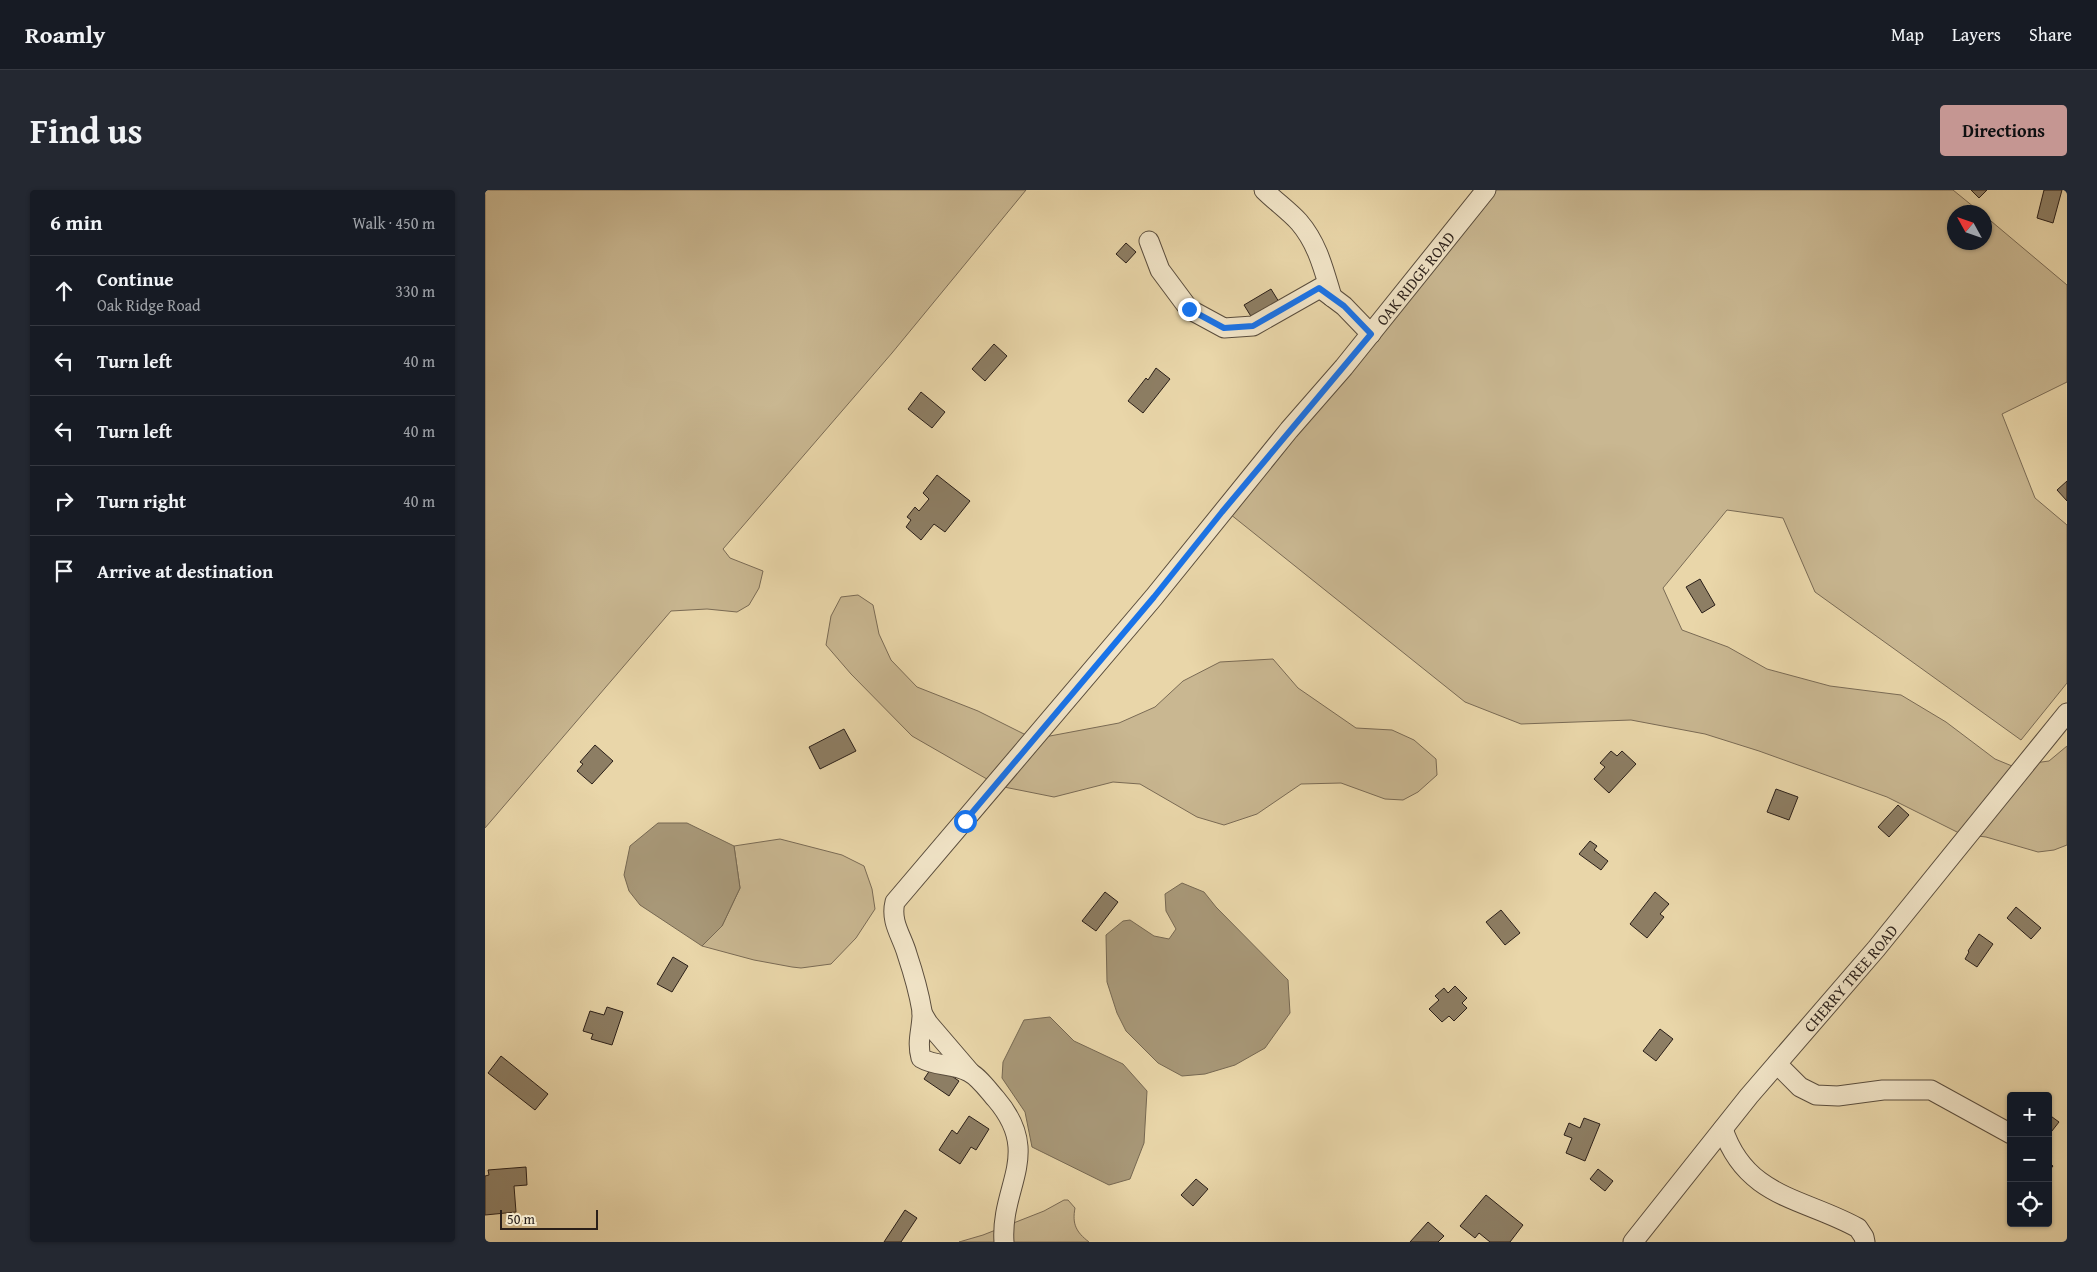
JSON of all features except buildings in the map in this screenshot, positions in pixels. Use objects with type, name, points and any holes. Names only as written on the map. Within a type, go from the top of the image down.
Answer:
[{"type":"street","points":[[1264,190],[1299,222],[1311,239],[1320,257],[1332,297]]},
{"type":"street","name":"OAK RIDGE ROAD","points":[[922,1013],[907,953],[892,912],[895,902],[1154,597],[1239,490],[1371,334],[1486,190]]},
{"type":"street","points":[[1149,240],[1160,270],[1189,309],[1224,328],[1253,326],[1319,288],[1344,306],[1371,334]]},
{"type":"street","name":"CHERRY TREE ROAD","points":[[1633,1242],[1723,1129],[1876,949],[2067,713]]},
{"type":"street","points":[[922,1013],[919,1050],[921,1058],[933,1064],[953,1066],[970,1072]]},
{"type":"street","points":[[922,1013],[928,1023],[970,1072],[1001,1105],[1019,1146],[1015,1179],[1008,1201],[1004,1242]]},
{"type":"street","points":[[1777,1064],[1800,1087],[1817,1095],[1838,1096],[1883,1090],[1931,1090],[2007,1132]]},
{"type":"street","points":[[1723,1129],[1729,1146],[1739,1162],[1759,1181],[1779,1195],[1858,1228],[1865,1242]]},
{"type":"shaded area","points":[[485,190],[1026,190],[892,353],[723,549],[730,558],[763,571],[759,588],[749,605],[737,612],[707,609],[671,611],[485,828]]},
{"type":"shaded area","points":[[1489,190],[1953,190],[1971,205],[1947,205],[1947,250],[1992,250],[1992,222],[2067,285],[2067,382],[2002,414],[2035,498],[2067,525],[2067,683],[2021,740],[1815,592],[1783,518],[1727,510],[1663,588],[1682,630],[1728,647],[1767,669],[1830,686],[1901,695],[1946,722],[1995,759],[2012,766],[2049,761],[2067,746],[2067,845],[2054,850],[2038,852],[1986,837],[1961,834],[1887,797],[1759,751],[1705,734],[1631,720],[1521,724],[1465,702],[1225,510]]},
{"type":"shaded area","points":[[858,595],[873,605],[879,634],[891,660],[917,687],[978,711],[1034,739],[1119,723],[1155,707],[1183,681],[1220,662],[1273,659],[1298,688],[1356,728],[1392,730],[1414,740],[1436,759],[1437,775],[1418,792],[1403,800],[1385,799],[1341,783],[1301,784],[1257,814],[1224,825],[1197,817],[1140,784],[1113,782],[1054,797],[999,786],[912,736],[851,674],[826,645],[831,616],[841,597]]},
{"type":"shaded area","points":[[658,823],[687,823],[734,846],[740,888],[722,926],[702,946],[640,905],[629,891],[624,875],[630,846]]},
{"type":"shaded area","points":[[780,839],[842,855],[864,866],[872,889],[875,909],[856,938],[831,964],[801,968],[792,967],[754,960],[702,946],[722,926],[740,888],[734,846]]},
{"type":"shaded area","points":[[1182,883],[1204,892],[1216,907],[1288,980],[1290,1013],[1265,1048],[1235,1065],[1205,1074],[1182,1076],[1158,1063],[1126,1031],[1117,1013],[1107,982],[1106,935],[1123,921],[1130,920],[1154,936],[1169,939],[1176,929],[1166,911],[1165,894]]},
{"type":"shaded area","points":[[1050,1017],[1074,1041],[1123,1064],[1147,1091],[1144,1143],[1130,1179],[1109,1185],[1032,1147],[1025,1112],[1002,1078],[1003,1062],[1024,1020]]},
{"type":"shaded area","points":[[1064,1200],[1068,1200],[1075,1208],[1074,1219],[1076,1227],[1089,1242],[959,1242],[983,1235],[1044,1211]]},
{"type":"route","points":[[965,821],[1154,597],[1289,430],[1371,334],[1344,306],[1319,288],[1253,326],[1224,328],[1189,309]]}]
